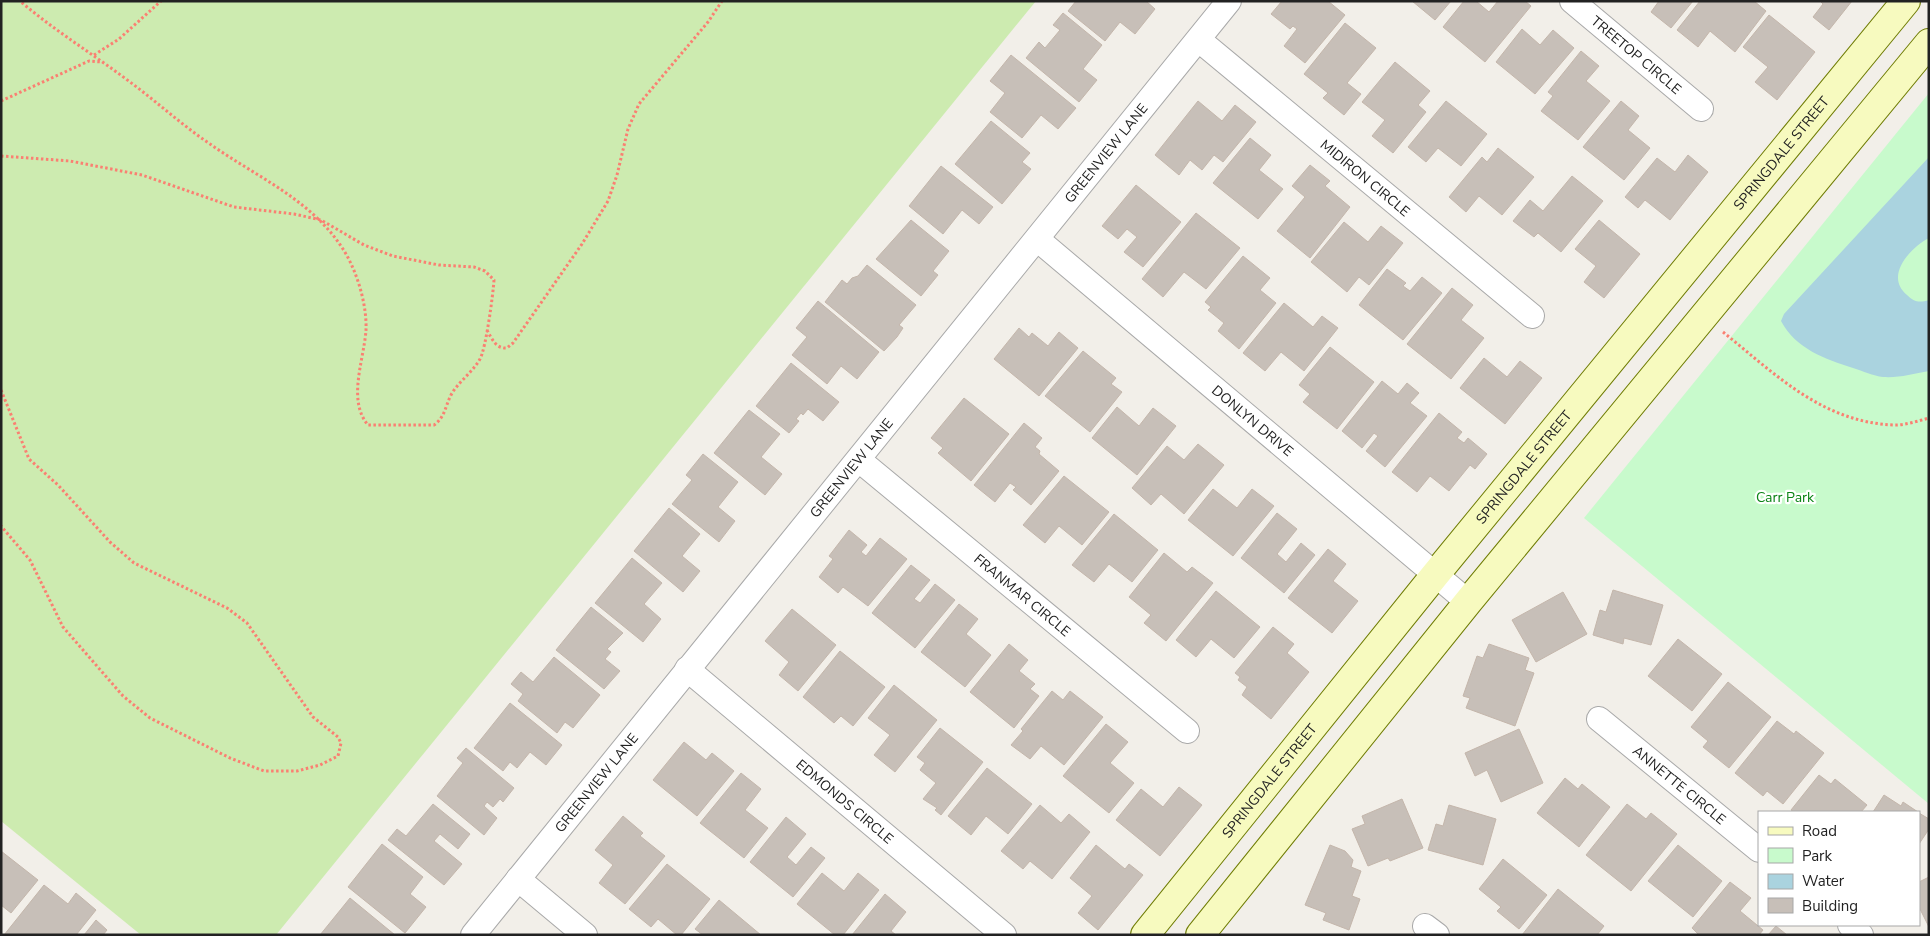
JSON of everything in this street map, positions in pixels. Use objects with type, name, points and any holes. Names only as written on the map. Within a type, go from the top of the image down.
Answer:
[{"type":"main road","name":"SPRINGDALE STREET","points":[[1146,935],[1435,575],[1906,1]]},
{"type":"main road","points":[[1200,935],[1468,602],[1929,43]]},
{"type":"street","name":"GREENVIEW LANE","points":[[473,935],[687,669],[860,460],[1200,40],[1229,1]]},
{"type":"street","name":"TREETOP CIRCLE","points":[[1572,1],[1701,109]]},
{"type":"street","name":"MIDIRON CIRCLE","points":[[1200,40],[1532,316]]},
{"type":"street","name":"DONLYN DRIVE","points":[[1037,239],[1468,602]]},
{"type":"street","name":"FRANMAR CIRCLE","points":[[860,460],[1187,731]]},
{"type":"street","name":"EDMONDS CIRCLE","points":[[687,669],[1004,935]]},
{"type":"street","name":"ANNETTE CIRCLE","points":[[1599,719],[1758,849]]},
{"type":"street","points":[[518,879],[585,935]]},
{"type":"street","points":[[1851,926],[1861,935]]},
{"type":"path","points":[[1,156],[33,157],[104,166],[164,181],[234,207],[294,214],[321,220],[338,242],[355,271],[366,330],[357,398],[360,415],[368,425],[434,425],[442,419],[459,384],[480,360],[484,348],[494,280],[485,271],[474,267],[439,265],[393,256],[364,245],[321,220],[300,202],[210,145],[94,55],[54,29],[20,1]]},
{"type":"path","points":[[94,55],[120,39],[161,1]]},
{"type":"path","points":[[486,330],[497,345],[502,348],[507,348],[513,343],[582,244],[608,201],[617,175],[628,129],[639,104],[708,22],[722,1]]},
{"type":"path","points":[[1,101],[89,61],[104,63]]},
{"type":"path","points":[[1703,316],[1802,396],[1831,410],[1866,422],[1897,425],[1929,418]]},
{"type":"path","points":[[1,390],[29,459],[34,465],[58,486],[110,542],[134,563],[217,604],[246,622],[313,717],[338,737],[341,743],[338,756],[320,765],[297,771],[264,771],[230,758],[150,718],[123,696],[63,627],[30,560],[1,526]]},
{"type":"green space","points":[[1,1],[1036,1],[276,935],[141,935],[1,821]]},
{"type":"green space","name":"Carr Park","points":[[1929,93],[1929,804],[1584,518]]},
{"type":"water","points":[[1929,157],[1929,238],[1914,248],[1908,255],[1902,263],[1898,279],[1901,288],[1912,299],[1919,302],[1929,300],[1929,371],[1889,377],[1872,375],[1812,352],[1787,331],[1781,321],[1784,314]]},
{"type":"building","points":[[1076,1],[1146,1],[1155,9],[1135,34],[1120,22],[1105,41],[1068,11]]},
{"type":"building","points":[[1282,1],[1328,1],[1345,15],[1305,63],[1284,46],[1297,29],[1293,26],[1290,29],[1271,14]]},
{"type":"building","points":[[1412,1],[1451,1],[1435,20]]},
{"type":"building","points":[[1464,1],[1476,1],[1489,12],[1498,1],[1525,1],[1531,6],[1485,62],[1443,27]]},
{"type":"building","points":[[1659,1],[1693,1],[1671,28],[1651,12]]},
{"type":"building","points":[[1700,1],[1754,1],[1766,11],[1735,52],[1710,31],[1698,47],[1677,30]]},
{"type":"building","points":[[1820,1],[1852,1],[1829,30],[1813,17],[1823,4]]},
{"type":"building","points":[[1063,13],[1102,45],[1083,69],[1097,80],[1079,102],[1026,58],[1039,42],[1045,48],[1060,30],[1053,25]]},
{"type":"building","points":[[1769,15],[1815,52],[1777,100],[1755,82],[1768,67],[1743,47]]},
{"type":"building","points":[[1345,23],[1376,48],[1347,83],[1361,94],[1344,115],[1323,98],[1328,93],[1304,74]]},
{"type":"building","points":[[1522,29],[1540,45],[1553,30],[1574,48],[1535,94],[1496,62]]},
{"type":"building","points":[[1581,51],[1599,66],[1586,81],[1610,101],[1578,140],[1541,111],[1553,96],[1548,92]]},
{"type":"building","points":[[1011,55],[1076,108],[1058,129],[1041,115],[1022,138],[990,112],[1005,93],[990,81]]},
{"type":"building","points":[[1395,62],[1430,91],[1418,105],[1426,112],[1393,153],[1372,136],[1385,120],[1362,102]]},
{"type":"building","points":[[1198,101],[1222,121],[1235,105],[1256,122],[1223,162],[1214,155],[1202,170],[1190,160],[1179,175],[1155,155]]},
{"type":"building","points":[[1446,101],[1487,134],[1461,166],[1438,148],[1426,162],[1408,147]]},
{"type":"building","points":[[1621,101],[1639,116],[1628,130],[1650,148],[1624,180],[1583,147]]},
{"type":"building","points":[[991,121],[1030,153],[1022,162],[1031,169],[1002,204],[955,164]]},
{"type":"building","points":[[1250,138],[1271,155],[1259,170],[1283,189],[1258,219],[1213,183]]},
{"type":"building","points":[[1498,148],[1534,177],[1502,215],[1479,196],[1466,212],[1449,197],[1482,157],[1487,162]]},
{"type":"building","points":[[1688,155],[1708,172],[1670,220],[1645,200],[1638,208],[1625,197],[1657,158],[1675,172]]},
{"type":"building","points":[[1310,165],[1330,181],[1325,186],[1350,207],[1310,258],[1277,231],[1305,197],[1292,186]]},
{"type":"building","points":[[941,166],[993,207],[979,224],[962,210],[943,234],[909,206]]},
{"type":"building","points":[[1572,176],[1603,201],[1561,252],[1538,233],[1534,237],[1513,221],[1530,200],[1543,211]]},
{"type":"building","points":[[1136,185],[1181,222],[1143,267],[1124,252],[1137,237],[1127,229],[1118,239],[1102,226]]},
{"type":"building","points":[[1196,213],[1240,248],[1206,289],[1184,272],[1163,297],[1142,279]]},
{"type":"building","points":[[911,220],[949,251],[933,271],[938,275],[921,296],[876,259]]},
{"type":"building","points":[[1599,220],[1640,254],[1604,298],[1584,282],[1596,266],[1575,249]]},
{"type":"building","points":[[1344,222],[1368,242],[1381,226],[1403,243],[1369,285],[1359,277],[1347,292],[1311,262]]},
{"type":"building","points":[[1243,256],[1270,278],[1260,290],[1276,303],[1239,349],[1218,331],[1224,323],[1208,310],[1211,307],[1205,302]]},
{"type":"building","points":[[867,265],[916,305],[899,325],[903,328],[897,337],[884,351],[825,302],[842,280],[847,284],[852,278],[858,276]]},
{"type":"building","points":[[1387,269],[1406,283],[1403,286],[1410,291],[1422,277],[1442,293],[1403,340],[1359,305]]},
{"type":"building","points":[[1452,288],[1473,305],[1461,320],[1484,338],[1451,379],[1407,344]]},
{"type":"building","points":[[818,301],[879,352],[857,379],[841,366],[827,384],[792,355],[807,337],[796,328]]},
{"type":"building","points":[[1284,303],[1313,327],[1322,316],[1338,328],[1304,371],[1281,352],[1265,371],[1243,353]]},
{"type":"building","points":[[1019,328],[1029,337],[1032,333],[1048,346],[1059,332],[1078,348],[1039,396],[994,359]]},
{"type":"building","points":[[1330,347],[1374,382],[1337,429],[1303,402],[1310,394],[1299,385]]},
{"type":"building","points":[[1083,351],[1116,378],[1111,384],[1122,392],[1090,432],[1045,396]]},
{"type":"building","points":[[1484,358],[1507,377],[1520,361],[1542,378],[1505,424],[1460,388]]},
{"type":"building","points":[[791,363],[839,402],[823,421],[808,409],[803,415],[801,413],[796,419],[799,421],[789,433],[756,406]]},
{"type":"building","points":[[1382,381],[1398,394],[1407,383],[1419,393],[1410,403],[1427,416],[1385,467],[1366,451],[1378,436],[1374,433],[1362,448],[1342,431]]},
{"type":"building","points":[[964,398],[1009,434],[971,481],[938,453],[943,448],[931,438]]},
{"type":"building","points":[[1117,407],[1139,426],[1153,408],[1176,426],[1137,475],[1092,438]]},
{"type":"building","points":[[749,410],[780,434],[761,457],[782,474],[765,495],[714,453]]},
{"type":"building","points":[[1439,413],[1462,432],[1457,438],[1464,443],[1468,438],[1487,454],[1475,469],[1470,465],[1449,491],[1430,476],[1417,492],[1392,472]]},
{"type":"building","points":[[1024,423],[1042,438],[1035,447],[1040,451],[1039,454],[1059,471],[1031,505],[1013,490],[1016,487],[1010,483],[995,502],[974,485]]},
{"type":"building","points":[[1198,444],[1224,465],[1184,514],[1161,494],[1151,505],[1132,488],[1167,446],[1184,460]]},
{"type":"building","points":[[703,454],[738,482],[718,507],[735,521],[719,542],[672,504],[692,480],[686,475]]},
{"type":"building","points":[[1064,476],[1109,512],[1082,545],[1059,526],[1045,543],[1023,525]]},
{"type":"building","points":[[1213,489],[1237,508],[1252,489],[1274,506],[1233,556],[1188,520]]},
{"type":"building","points":[[669,508],[700,534],[682,556],[700,571],[683,592],[634,551]]},
{"type":"building","points":[[1277,513],[1297,529],[1277,554],[1286,562],[1301,543],[1315,555],[1284,593],[1241,558]]},
{"type":"building","points":[[1114,514],[1158,550],[1132,582],[1109,564],[1094,582],[1072,565]]},
{"type":"building","points":[[849,530],[867,545],[861,552],[866,556],[880,538],[907,559],[868,606],[843,587],[838,593],[819,577],[833,559],[829,556]]},
{"type":"building","points":[[1328,549],[1346,564],[1333,581],[1358,601],[1332,633],[1288,598]]},
{"type":"building","points":[[1164,553],[1187,572],[1192,567],[1213,583],[1166,641],[1144,623],[1151,615],[1129,597]]},
{"type":"building","points":[[632,558],[662,583],[644,604],[661,619],[643,642],[595,603]]},
{"type":"building","points":[[911,565],[930,580],[914,599],[920,603],[935,584],[955,600],[915,648],[872,613]]},
{"type":"building","points":[[1613,590],[1663,605],[1651,645],[1624,638],[1623,644],[1593,635],[1600,610],[1606,612]]},
{"type":"building","points":[[1216,591],[1260,627],[1234,658],[1211,639],[1196,657],[1176,640]]},
{"type":"building","points":[[1563,592],[1587,634],[1536,662],[1512,620]]},
{"type":"building","points":[[959,604],[978,619],[966,634],[991,655],[965,687],[921,652]]},
{"type":"building","points":[[591,607],[623,633],[607,649],[611,652],[605,659],[620,671],[604,689],[556,650]]},
{"type":"building","points":[[792,609],[836,645],[798,691],[779,675],[789,662],[765,641]]},
{"type":"building","points":[[1273,627],[1294,644],[1287,653],[1309,672],[1271,719],[1242,695],[1247,687],[1238,680],[1240,677],[1235,673]]},
{"type":"building","points":[[1678,639],[1722,674],[1692,711],[1648,676]]},
{"type":"building","points":[[1009,644],[1028,660],[1019,671],[1035,684],[1030,689],[1039,696],[1014,728],[970,692]]},
{"type":"building","points":[[1489,644],[1529,658],[1525,670],[1534,673],[1515,726],[1466,708],[1470,698],[1463,696],[1477,656],[1483,658]]},
{"type":"building","points":[[840,651],[885,687],[853,726],[841,716],[834,723],[803,697]]},
{"type":"building","points":[[554,657],[600,695],[573,728],[565,722],[557,733],[518,701],[523,694],[511,684],[521,672],[533,682]]},
{"type":"building","points":[[1728,682],[1771,717],[1729,768],[1703,747],[1708,741],[1691,727]]},
{"type":"building","points":[[894,685],[937,720],[895,772],[874,755],[890,735],[868,718]]},
{"type":"building","points":[[1052,691],[1063,700],[1070,691],[1103,717],[1064,765],[1041,746],[1030,759],[1011,745],[1023,731],[1021,729]]},
{"type":"building","points":[[510,703],[562,745],[546,765],[530,752],[517,768],[510,762],[503,771],[474,748]]},
{"type":"building","points":[[1777,721],[1794,734],[1796,731],[1824,753],[1783,804],[1767,791],[1763,796],[1735,773]]},
{"type":"building","points":[[1106,724],[1128,742],[1110,763],[1134,783],[1109,813],[1063,776]]},
{"type":"building","points":[[940,728],[983,762],[941,815],[935,810],[937,808],[923,799],[936,783],[920,770],[925,763],[917,757]]},
{"type":"building","points":[[1519,729],[1543,783],[1501,802],[1487,770],[1475,776],[1465,753]]},
{"type":"building","points":[[684,742],[706,760],[712,753],[734,771],[697,816],[653,780]]},
{"type":"building","points":[[466,748],[514,788],[503,802],[500,799],[493,807],[487,802],[484,806],[497,818],[484,835],[437,796],[463,763],[457,758]]},
{"type":"building","points":[[987,768],[1032,804],[1008,834],[986,816],[971,835],[948,816]]},
{"type":"building","points":[[741,773],[761,789],[745,810],[768,828],[744,858],[700,823]]},
{"type":"building","points":[[1819,775],[1831,784],[1835,779],[1867,805],[1862,811],[1791,810]]},
{"type":"building","points":[[1565,778],[1578,789],[1582,784],[1610,807],[1579,847],[1537,813]]},
{"type":"building","points":[[1179,787],[1202,805],[1160,856],[1116,820],[1141,789],[1163,807]]},
{"type":"building","points":[[1884,795],[1901,806],[1903,802],[1916,811],[1874,811]]},
{"type":"building","points":[[1402,799],[1423,848],[1390,861],[1388,858],[1368,866],[1352,829],[1365,824],[1362,816]]},
{"type":"building","points":[[433,804],[470,834],[458,849],[440,834],[434,841],[462,864],[444,885],[388,840],[397,829],[406,836]]},
{"type":"building","points":[[1627,804],[1646,819],[1651,813],[1677,834],[1631,891],[1586,855]]},
{"type":"building","points":[[1040,805],[1061,823],[1069,814],[1090,832],[1052,879],[1030,861],[1023,869],[1001,851]]},
{"type":"building","points":[[1449,805],[1496,819],[1483,865],[1428,850],[1436,824],[1443,826]]},
{"type":"building","points":[[1920,814],[1929,819],[1929,829],[1920,842]]},
{"type":"building","points":[[623,816],[643,833],[640,836],[665,856],[625,904],[599,883],[613,865],[595,850]]},
{"type":"building","points":[[786,817],[806,834],[787,857],[796,865],[811,847],[825,858],[793,897],[750,862]]},
{"type":"building","points":[[382,844],[423,877],[410,894],[426,907],[405,933],[348,887]]},
{"type":"building","points":[[1096,845],[1125,869],[1129,864],[1143,875],[1098,930],[1078,913],[1092,896],[1070,878]]},
{"type":"building","points":[[1330,845],[1345,851],[1353,860],[1351,867],[1361,871],[1352,896],[1360,899],[1349,930],[1323,920],[1326,913],[1305,905]]},
{"type":"building","points":[[1678,845],[1722,881],[1693,917],[1648,881]]},
{"type":"building","points":[[1,851],[38,880],[11,913],[1,905]]},
{"type":"building","points":[[1503,859],[1547,895],[1519,929],[1497,911],[1501,907],[1479,889]]},
{"type":"building","points":[[667,864],[710,899],[681,935],[677,935],[658,919],[651,927],[629,909]]},
{"type":"building","points":[[822,873],[844,891],[858,873],[879,890],[843,935],[835,935],[797,904]]},
{"type":"building","points":[[1929,877],[1929,927],[1920,909],[1920,882]]},
{"type":"building","points":[[1730,882],[1751,898],[1740,911],[1763,930],[1759,935],[1699,935],[1692,928]]},
{"type":"building","points":[[44,885],[68,904],[76,893],[96,910],[76,935],[4,935]]},
{"type":"building","points":[[1558,889],[1604,926],[1597,935],[1522,935]]},
{"type":"building","points":[[885,894],[906,912],[891,931],[896,935],[852,935]]},
{"type":"building","points":[[350,898],[395,935],[320,935]]},
{"type":"building","points":[[719,900],[761,935],[703,935],[695,929]]},
{"type":"building","points":[[96,920],[107,930],[103,935],[84,935]]},
{"type":"building","points":[[1776,926],[1787,935],[1768,935]]}]
